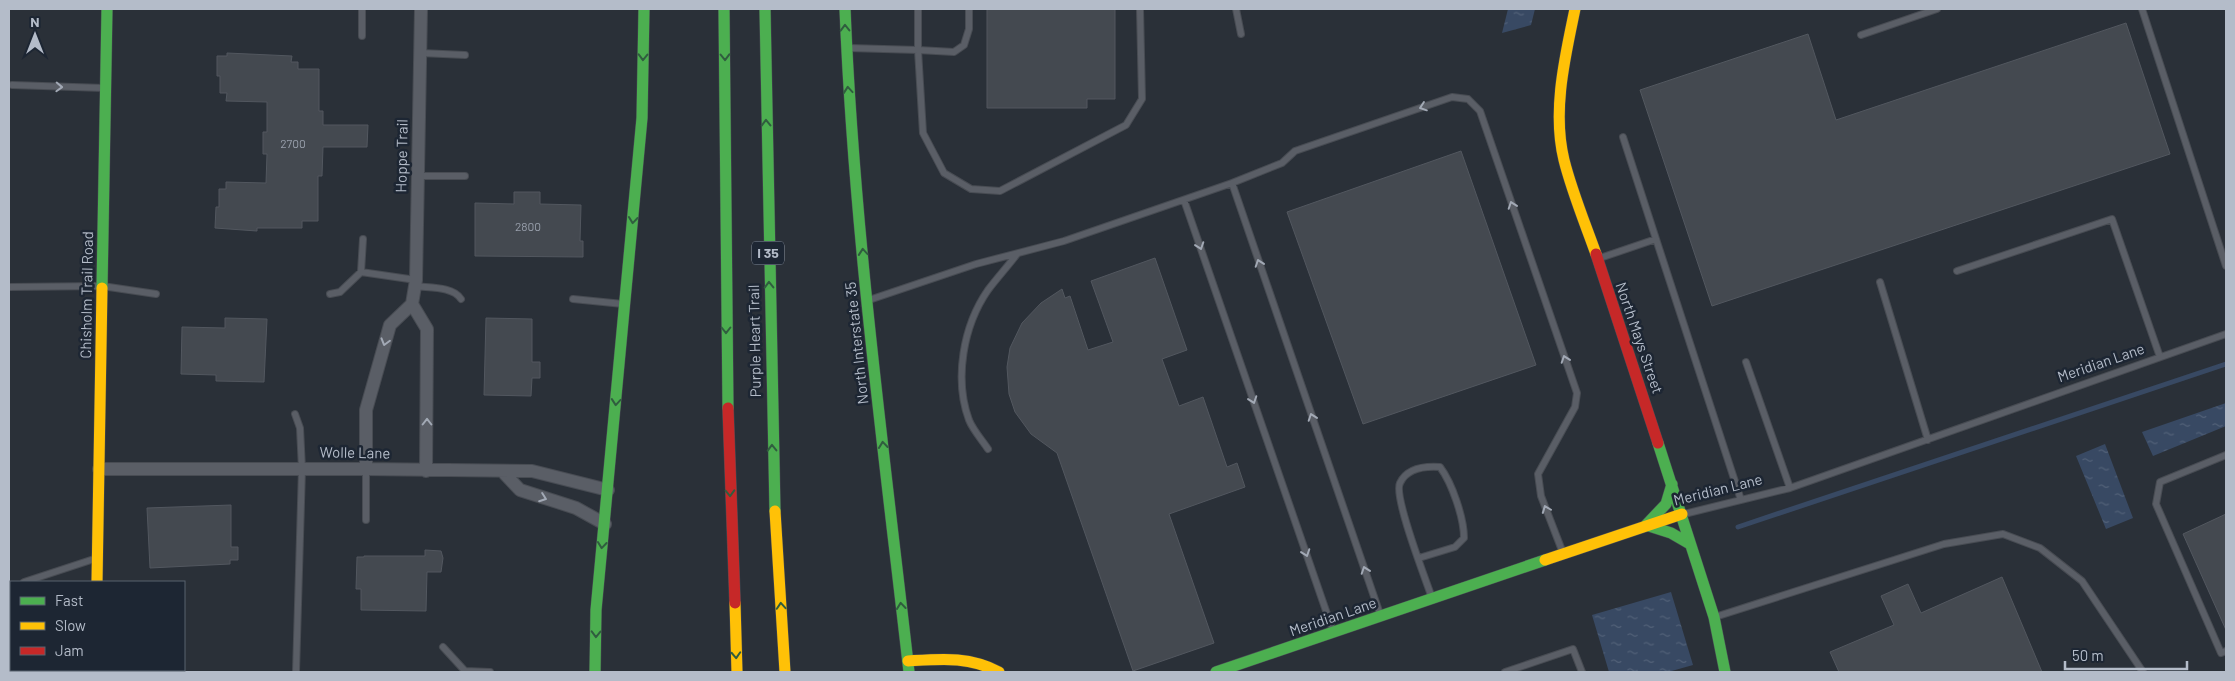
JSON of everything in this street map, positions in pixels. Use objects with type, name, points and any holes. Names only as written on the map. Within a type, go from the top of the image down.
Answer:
[{"type":"main road","name":"Chisholm Trail Road","points":[[96,581],[108,9]]},
{"type":"main road","points":[[595,672],[596,610],[642,118],[644,9]]},
{"type":"main road","name":"Purple Heart Trail","points":[[724,9],[727,383],[737,672]]},
{"type":"main road","name":"Purple Heart Trail","points":[[765,9],[774,496],[785,672]]},
{"type":"main road","name":"North Interstate 35","points":[[845,9],[846,48],[867,301],[908,667]]},
{"type":"main road","name":"North Mays Street","points":[[1575,9],[1559,105],[1564,159],[1571,185],[1682,514],[1714,618],[1725,672]]},
{"type":"main road","points":[[713,82],[727,282]]},
{"type":"main road","points":[[1672,484],[1666,504],[1646,525],[1671,533],[1690,544]]},
{"type":"main road","name":"Meridian Lane","points":[[1216,672],[1682,514]]},
{"type":"main road","points":[[904,634],[918,652],[936,660]]},
{"type":"main road","points":[[908,667],[936,660],[959,658],[979,661],[999,672]]},
{"type":"street","name":"Hoppe Trail","points":[[412,304],[415,283],[421,9]]},
{"type":"street","points":[[366,468],[366,410],[387,334],[390,325],[412,304],[427,329],[426,471]]},
{"type":"street","name":"Wolle Lane","points":[[99,469],[366,468],[426,471],[532,471],[608,490]]},
{"type":"street","points":[[503,472],[520,490],[576,508],[604,524]]},
{"type":"lane","points":[[362,9],[362,36]]},
{"type":"lane","points":[[918,9],[918,50],[923,133],[944,173],[971,189],[1000,191],[1126,125],[1142,99],[1140,9]]},
{"type":"lane","points":[[846,48],[954,52],[964,45],[969,29],[969,9]]},
{"type":"lane","points":[[1236,9],[1241,34]]},
{"type":"lane","points":[[1861,36],[1937,9]]},
{"type":"lane","points":[[2142,9],[2226,266]]},
{"type":"lane","points":[[420,53],[465,55]]},
{"type":"lane","points":[[12,85],[106,88]]},
{"type":"lane","points":[[867,301],[976,264],[1064,242],[1282,164],[1295,151],[1452,97],[1468,99],[1480,111],[1577,393],[1575,407],[1538,474],[1541,496],[1564,554]]},
{"type":"lane","points":[[1623,137],[1741,500]]},
{"type":"lane","points":[[418,176],[465,176]]},
{"type":"lane","points":[[1232,183],[1381,616]]},
{"type":"lane","points":[[1184,200],[1333,632]]},
{"type":"lane","points":[[1957,271],[2112,219],[2160,358]]},
{"type":"lane","points":[[330,294],[340,292],[362,272],[363,239]]},
{"type":"lane","points":[[1596,259],[1656,239]]},
{"type":"lane","points":[[988,449],[970,421],[961,382],[964,356],[972,321],[987,291],[1017,254]]},
{"type":"lane","points":[[362,272],[445,290],[458,295],[461,299]]},
{"type":"lane","points":[[1880,282],[1928,440]]},
{"type":"lane","points":[[9,287],[102,286],[156,294]]},
{"type":"lane","points":[[573,299],[624,304]]},
{"type":"lane","name":"Meridian Lane","points":[[1682,514],[1790,488],[2226,334]]},
{"type":"lane","points":[[1746,362],[1790,488]]},
{"type":"lane","points":[[295,414],[300,428],[302,469],[296,672]]},
{"type":"lane","points":[[2226,455],[2160,482],[2156,504],[2221,654],[2226,651]]},
{"type":"lane","points":[[1419,558],[1455,546],[1464,538],[1464,528],[1447,476],[1440,467],[1428,466],[1408,473],[1398,484],[1398,499],[1433,599]]},
{"type":"lane","points":[[366,468],[366,520]]},
{"type":"lane","points":[[1714,618],[1944,544],[2003,534],[2040,548],[2082,581],[2143,672]]},
{"type":"lane","points":[[27,581],[97,558]]},
{"type":"lane","points":[[443,647],[465,671],[490,672]]},
{"type":"lane","points":[[1505,672],[1573,649],[1582,672]]},
{"type":"water","points":[[1508,9],[1535,9],[1531,25],[1502,33]]},
{"type":"water","points":[[2226,403],[2226,426],[2153,456],[2142,432]]},
{"type":"water","points":[[2105,444],[2133,518],[2106,529],[2076,456]]},
{"type":"water","points":[[1671,592],[1693,665],[1668,672],[1609,672],[1592,615]]},
{"type":"building","points":[[987,9],[1115,9],[1115,99],[1087,99],[1087,108],[987,108]]},
{"type":"building","points":[[2126,23],[2170,154],[1712,306],[1640,90],[1808,34],[1836,120]]},
{"type":"building","points":[[227,53],[292,56],[291,62],[298,62],[298,69],[319,69],[319,111],[323,111],[323,125],[368,125],[367,147],[323,147],[322,176],[318,176],[318,221],[302,221],[302,228],[257,228],[257,231],[215,228],[216,207],[219,207],[219,189],[226,189],[226,182],[266,183],[267,154],[263,154],[263,132],[267,132],[267,102],[226,101],[227,93],[220,93],[220,76],[217,76],[217,56],[227,56]]},
{"type":"building","points":[[1461,151],[1536,365],[1363,424],[1287,212]]},
{"type":"building","points":[[514,192],[540,192],[540,204],[581,205],[580,241],[583,241],[583,257],[475,256],[475,203],[514,204]]},
{"type":"building","points":[[1155,258],[1187,350],[1162,359],[1179,406],[1203,397],[1227,467],[1237,463],[1245,487],[1169,514],[1214,643],[1133,671],[1057,453],[1031,434],[1015,412],[1009,394],[1007,367],[1010,348],[1022,323],[1041,303],[1062,289],[1065,298],[1070,296],[1088,350],[1113,342],[1091,281]]},
{"type":"building","points":[[225,318],[267,319],[264,382],[216,381],[216,375],[181,374],[182,327],[225,328]]},
{"type":"building","points":[[486,318],[532,319],[532,362],[540,362],[540,378],[532,378],[531,396],[484,395]]},
{"type":"building","points":[[231,505],[231,547],[238,547],[238,560],[230,560],[230,564],[150,568],[147,508]]},
{"type":"building","points":[[2226,514],[2226,630],[2183,534]]},
{"type":"building","points":[[425,550],[441,551],[443,558],[441,572],[427,572],[426,611],[361,610],[361,589],[356,589],[357,557],[425,556]]},
{"type":"building","points":[[2002,577],[2042,672],[1839,672],[1830,652],[1894,625],[1881,596],[1908,584],[1921,613]]},
{"type":"waterway","points":[[1738,527],[2226,364]]},
{"type":"traffic: fast","points":[[102,288],[107,9]]},
{"type":"traffic: fast","points":[[595,672],[596,610],[642,118],[644,9]]},
{"type":"traffic: fast","points":[[724,9],[728,408]]},
{"type":"traffic: fast","points":[[765,9],[775,511]]},
{"type":"traffic: fast","points":[[845,9],[855,175],[871,341],[909,672]]},
{"type":"traffic: fast","points":[[1658,443],[1714,617],[1725,672]]},
{"type":"traffic: fast","points":[[1672,484],[1666,504],[1646,525],[1671,533],[1690,544]]},
{"type":"traffic: fast","points":[[1216,672],[1545,560]]},
{"type":"traffic: slow","points":[[1575,9],[1561,84],[1559,122],[1564,160],[1596,254]]},
{"type":"traffic: slow","points":[[97,581],[102,288]]},
{"type":"traffic: slow","points":[[775,511],[785,672]]},
{"type":"traffic: slow","points":[[1545,560],[1682,514]]},
{"type":"traffic: slow","points":[[735,603],[737,672]]},
{"type":"traffic: slow","points":[[908,661],[943,659],[966,661],[977,663],[999,672]]},
{"type":"traffic: jam","points":[[1596,254],[1658,443]]},
{"type":"traffic: jam","points":[[728,408],[735,603]]}]
